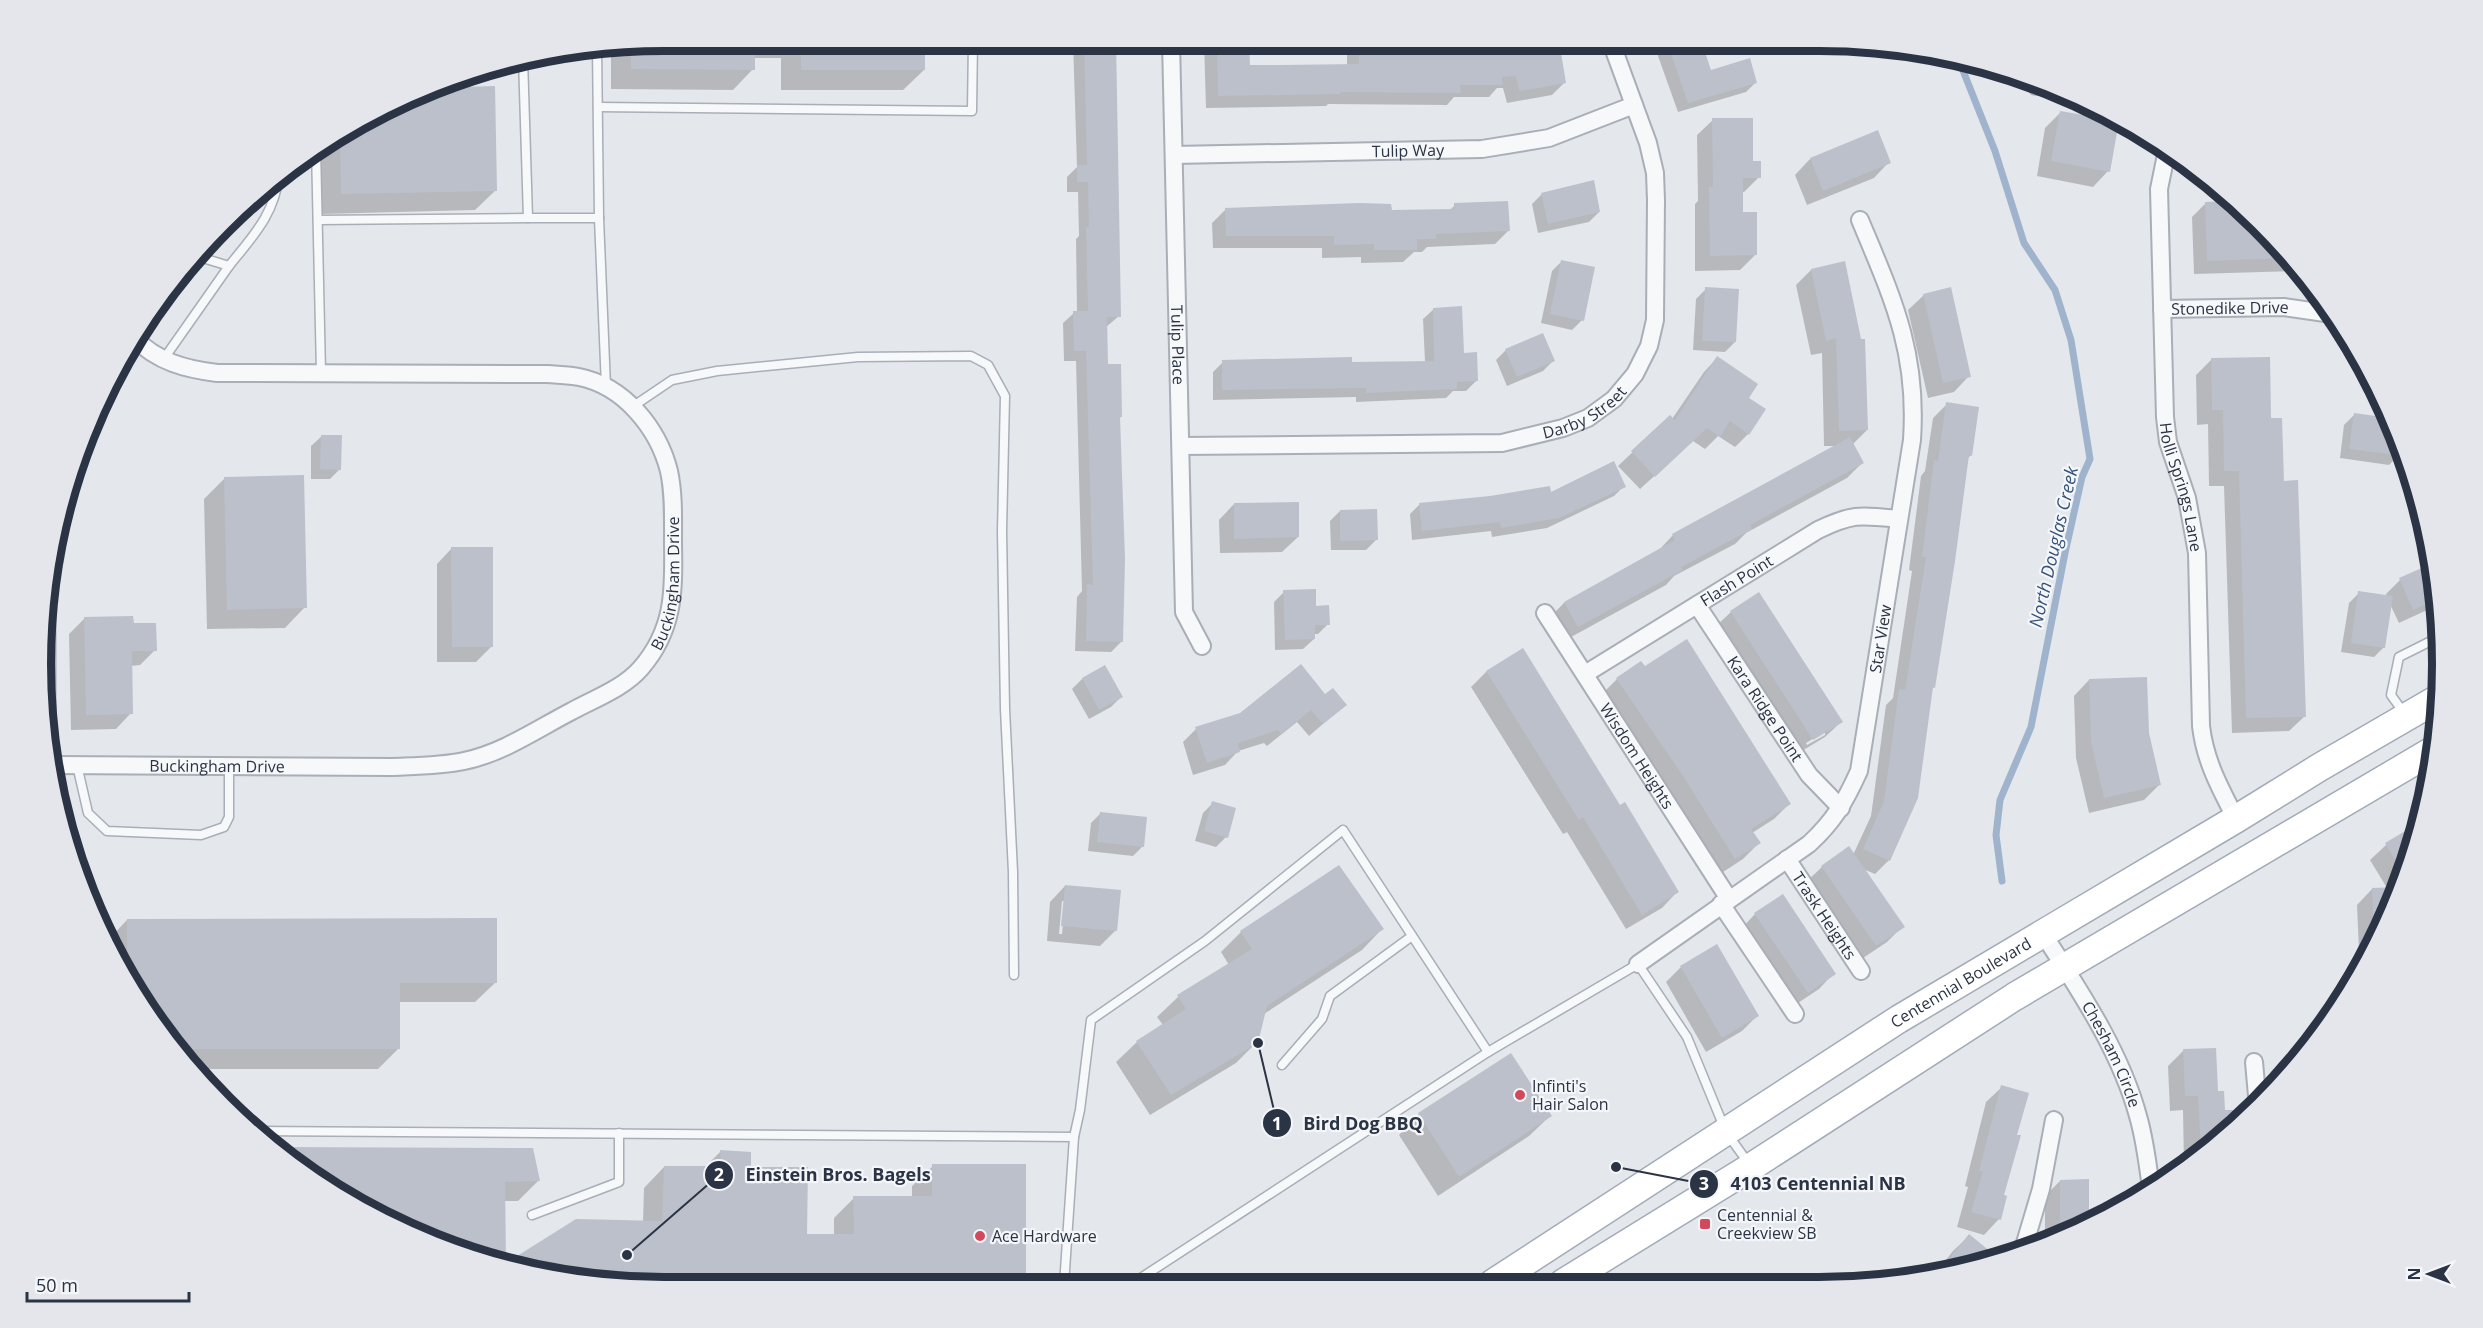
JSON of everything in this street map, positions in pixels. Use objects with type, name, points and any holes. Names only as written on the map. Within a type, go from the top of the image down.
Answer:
[{"type":"main road","name":"Centennial Boulevard","points":[[1502,1277],[1899,1019],[2035,936],[2236,819],[2320,766],[2431,702]]},
{"type":"main road","points":[[1573,1277],[1751,1167],[2014,997],[2425,754]]},
{"type":"street","name":"Tulip Place","points":[[1171,51],[1184,612],[1202,646]]},
{"type":"street","name":"Darby Street","points":[[1181,446],[1502,443],[1571,425],[1588,418],[1614,399],[1635,374],[1649,346],[1655,320],[1654,173],[1648,143],[1614,51]]},
{"type":"street","name":"Tulip Way","points":[[1174,155],[1482,149],[1549,138],[1635,105]]},
{"type":"street","name":"Holli Springs Lane","points":[[2166,159],[2159,189],[2168,442],[2187,498],[2197,553],[2201,726],[2204,748],[2211,771],[2236,819]]},
{"type":"street","name":"Star View","points":[[1638,964],[1809,844],[1829,825],[1841,808],[1859,771],[1912,441],[1914,411],[1908,353],[1897,311],[1860,220]]},
{"type":"street","name":"Stonedike Drive","points":[[2162,309],[2284,307],[2321,312]]},
{"type":"street","name":"Buckingham Drive","points":[[60,765],[392,766],[433,765],[465,761],[496,751],[616,688],[640,669],[658,643],[670,616],[674,588],[672,498],[669,471],[658,441],[639,412],[611,389],[580,377],[547,374],[217,373],[188,370],[163,360],[142,343]]},
{"type":"street","name":"Flash Point","points":[[1585,674],[1818,530],[1844,518],[1861,515],[1899,519]]},
{"type":"street","name":"Kara Ridge Point","points":[[1697,605],[1809,775],[1841,808]]},
{"type":"street","name":"Wisdom Heights","points":[[1545,614],[1585,674],[1795,1014]]},
{"type":"street","name":"Trask Heights","points":[[1787,859],[1861,970]]},
{"type":"street","name":"Chesham Circle","points":[[2035,936],[2064,967],[2107,1039],[2126,1080],[2138,1116],[2149,1180]]},
{"type":"street","points":[[2254,1062],[2257,1092]]},
{"type":"street","points":[[2026,1240],[2041,1189],[2054,1120]]},
{"type":"lane","points":[[598,107],[972,111],[973,51]]},
{"type":"lane","points":[[597,55],[599,218],[606,387]]},
{"type":"lane","points":[[523,68],[528,218]]},
{"type":"lane","points":[[316,159],[321,373]]},
{"type":"lane","points":[[163,360],[229,266],[255,234],[274,204],[276,190]]},
{"type":"lane","points":[[318,220],[599,218]]},
{"type":"lane","points":[[205,258],[229,266]]},
{"type":"lane","points":[[632,407],[672,380],[727,369],[858,357],[971,356],[988,365],[1005,396],[1002,531],[1005,709],[1013,872],[1014,975]]},
{"type":"lane","points":[[2407,716],[2391,695],[2399,657],[2431,641]]},
{"type":"lane","points":[[77,765],[88,813],[107,831],[201,835],[224,827],[229,817],[229,766]]},
{"type":"lane","points":[[1065,1277],[1074,1137],[1080,1110],[1091,1020],[1205,941],[1343,830],[1488,1052]]},
{"type":"lane","points":[[1282,1065],[1322,1019],[1330,996],[1412,936]]},
{"type":"lane","points":[[1142,1277],[1488,1052],[1638,964],[1688,1037],[1726,1132],[1751,1167]]},
{"type":"lane","points":[[268,1131],[1074,1137]]},
{"type":"lane","points":[[532,1215],[619,1182],[619,1133]]},
{"type":"building","points":[[755,51],[755,70],[631,69],[631,52]]},
{"type":"building","points":[[801,51],[925,51],[925,70],[801,70]]},
{"type":"building","points":[[1084,51],[1116,51],[1121,317],[1107,317],[1108,364],[1121,364],[1122,417],[1120,417],[1125,559],[1123,642],[1086,641],[1087,584],[1093,585],[1086,351],[1074,351],[1073,311],[1088,311],[1086,227],[1089,227],[1088,182],[1077,182],[1077,165],[1087,165]]},
{"type":"building","points":[[1217,51],[1249,51],[1250,65],[1282,65],[1359,64],[1359,51],[1561,51],[1566,83],[1519,91],[1516,76],[1502,77],[1503,85],[1460,85],[1461,93],[1340,92],[1340,94],[1218,96]]},
{"type":"building","points":[[1679,51],[1705,51],[1711,70],[1750,58],[1757,83],[1688,103],[1671,54]]},
{"type":"building","points":[[462,86],[495,86],[497,191],[341,194],[340,143],[393,114],[429,98]]},
{"type":"building","points":[[2060,111],[2096,117],[2118,129],[2110,172],[2051,161]]},
{"type":"building","points":[[1712,118],[1753,118],[1753,161],[1761,161],[1761,178],[1743,178],[1743,212],[1757,212],[1757,255],[1710,256],[1709,187],[1713,187]]},
{"type":"building","points":[[1878,130],[1891,163],[1823,191],[1810,158]]},
{"type":"building","points":[[1594,180],[1600,212],[1548,224],[1541,193]]},
{"type":"building","points":[[1508,201],[1510,231],[1436,234],[1436,239],[1417,239],[1417,250],[1374,250],[1374,244],[1334,245],[1334,236],[1226,236],[1225,208],[1359,203],[1391,204],[1392,210],[1454,209],[1454,203]]},
{"type":"building","points":[[2221,201],[2278,258],[2207,261],[2205,202]]},
{"type":"building","points":[[1561,260],[1595,267],[1584,321],[1550,314]]},
{"type":"building","points":[[1845,261],[1861,339],[1865,339],[1868,430],[1839,431],[1836,338],[1826,341],[1811,269]]},
{"type":"building","points":[[1705,287],[1739,289],[1736,342],[1702,341]]},
{"type":"building","points":[[1951,287],[1971,377],[1943,383],[1923,294]]},
{"type":"building","points":[[1462,306],[1464,353],[1477,352],[1478,381],[1457,382],[1457,389],[1366,393],[1366,388],[1222,390],[1222,360],[1352,357],[1352,362],[1434,361],[1433,308]]},
{"type":"building","points":[[1543,333],[1555,361],[1517,377],[1505,349]]},
{"type":"building","points":[[1717,356],[1758,384],[1749,398],[1766,409],[1749,435],[1730,421],[1720,437],[1707,428],[1655,477],[1631,451],[1670,415],[1675,420]]},
{"type":"building","points":[[2270,357],[2271,418],[2282,418],[2284,481],[2298,480],[2306,717],[2246,718],[2239,471],[2224,471],[2223,410],[2212,410],[2211,358]]},
{"type":"building","points":[[1946,402],[1979,407],[1972,456],[1969,455],[1918,798],[1890,861],[1863,849],[1884,801],[1899,689],[1905,690],[1926,557],[1922,557],[1934,460],[1938,461]]},
{"type":"building","points":[[2354,413],[2379,417],[2395,455],[2349,449]]},
{"type":"building","points":[[321,435],[342,435],[341,470],[320,469]]},
{"type":"building","points":[[1850,437],[1864,463],[1750,525],[1752,529],[1681,567],[1683,570],[1578,627],[1564,602],[1675,540],[1672,534]]},
{"type":"building","points":[[1614,461],[1626,487],[1559,518],[1501,528],[1500,522],[1422,531],[1419,503],[1490,496],[1550,486],[1551,492]]},
{"type":"building","points":[[304,475],[307,608],[227,610],[224,477]]},
{"type":"building","points":[[1299,502],[1299,537],[1234,539],[1234,503]]},
{"type":"building","points":[[1377,509],[1378,540],[1340,541],[1340,510]]},
{"type":"building","points":[[451,547],[493,547],[493,647],[452,647]]},
{"type":"building","points":[[2424,567],[2429,603],[2413,610],[2399,578]]},
{"type":"building","points":[[1316,589],[1316,606],[1329,605],[1330,625],[1315,625],[1315,639],[1285,640],[1283,590]]},
{"type":"building","points":[[2358,591],[2393,596],[2385,648],[2351,643]]},
{"type":"building","points":[[1759,592],[1843,722],[1813,740],[1730,611]]},
{"type":"building","points":[[133,616],[134,623],[156,623],[157,651],[132,651],[133,714],[86,715],[84,617]]},
{"type":"building","points":[[1687,639],[1791,804],[1751,829],[1761,843],[1735,859],[1683,776],[1616,678],[1641,661],[1645,666]]},
{"type":"building","points":[[1523,648],[1620,805],[1625,802],[1679,892],[1642,915],[1583,817],[1579,820],[1486,671]]},
{"type":"building","points":[[1301,664],[1325,694],[1333,688],[1347,705],[1323,724],[1311,710],[1281,734],[1278,730],[1238,743],[1240,752],[1207,763],[1195,727],[1240,713]]},
{"type":"building","points":[[1105,665],[1123,697],[1099,710],[1082,678]]},
{"type":"building","points":[[2147,677],[2149,733],[2161,785],[2104,798],[2091,742],[2089,679]]},
{"type":"building","points":[[1212,801],[1236,808],[1228,838],[1204,831]]},
{"type":"building","points":[[1100,812],[1147,817],[1144,847],[1097,842]]},
{"type":"building","points":[[2409,829],[2398,865],[2385,843]]},
{"type":"building","points":[[1849,846],[1905,927],[1876,946],[1821,866]]},
{"type":"building","points":[[1339,865],[1384,929],[1267,1006],[1258,1043],[1171,1095],[1136,1041],[1186,1009],[1177,995],[1252,949],[1240,931]]},
{"type":"building","points":[[1065,885],[1121,890],[1117,931],[1061,926]]},
{"type":"building","points":[[2389,887],[2373,925],[2372,888]]},
{"type":"building","points":[[1783,894],[1836,974],[1808,993],[1754,913]]},
{"type":"building","points":[[497,918],[497,983],[400,983],[400,1049],[188,1049],[154,1005],[127,959],[127,919]]},
{"type":"building","points":[[1717,944],[1759,1016],[1722,1038],[1680,966]]},
{"type":"building","points":[[2216,1048],[2218,1091],[2224,1091],[2225,1110],[2234,1110],[2234,1114],[2200,1143],[2198,1096],[2185,1096],[2183,1049]]},
{"type":"building","points":[[1511,1053],[1552,1116],[1459,1177],[1418,1113]]},
{"type":"building","points":[[2001,1085],[2029,1093],[2017,1135],[2021,1135],[2004,1195],[2007,1196],[2001,1220],[1971,1212],[1983,1171],[1979,1171]]},
{"type":"building","points":[[287,1147],[533,1148],[540,1181],[505,1182],[506,1256],[429,1230],[393,1214],[323,1174]]},
{"type":"building","points":[[720,1150],[751,1152],[751,1167],[808,1167],[807,1234],[854,1234],[853,1196],[932,1196],[932,1164],[1026,1164],[1026,1277],[624,1276],[584,1272],[514,1258],[576,1219],[662,1221],[664,1166],[721,1166]]},
{"type":"building","points":[[2089,1179],[2089,1214],[2060,1227],[2060,1180]]},
{"type":"building","points":[[1969,1234],[1991,1252],[1978,1256],[1945,1264]]},
{"type":"waterway","name":"North Douglas Creek","points":[[1962,68],[1995,151],[2024,243],[2055,290],[2071,340],[2090,459],[2082,477],[2065,553],[2031,727],[2000,800],[1996,835],[2002,881]]},
{"type":"place","name":"Bird Dog BBQ","points":[[1258,1043]]},
{"type":"place","name":"Infinti's Hair Salon","points":[[1520,1095]]},
{"type":"place","name":"4103 Centennial NB","points":[[1616,1167]]},
{"type":"place","name":"Centennial & Creekview SB","points":[[1705,1224]]},
{"type":"place","name":"Ace Hardware","points":[[980,1236]]},
{"type":"place","name":"Einstein Bros. Bagels","points":[[627,1255]]}]
